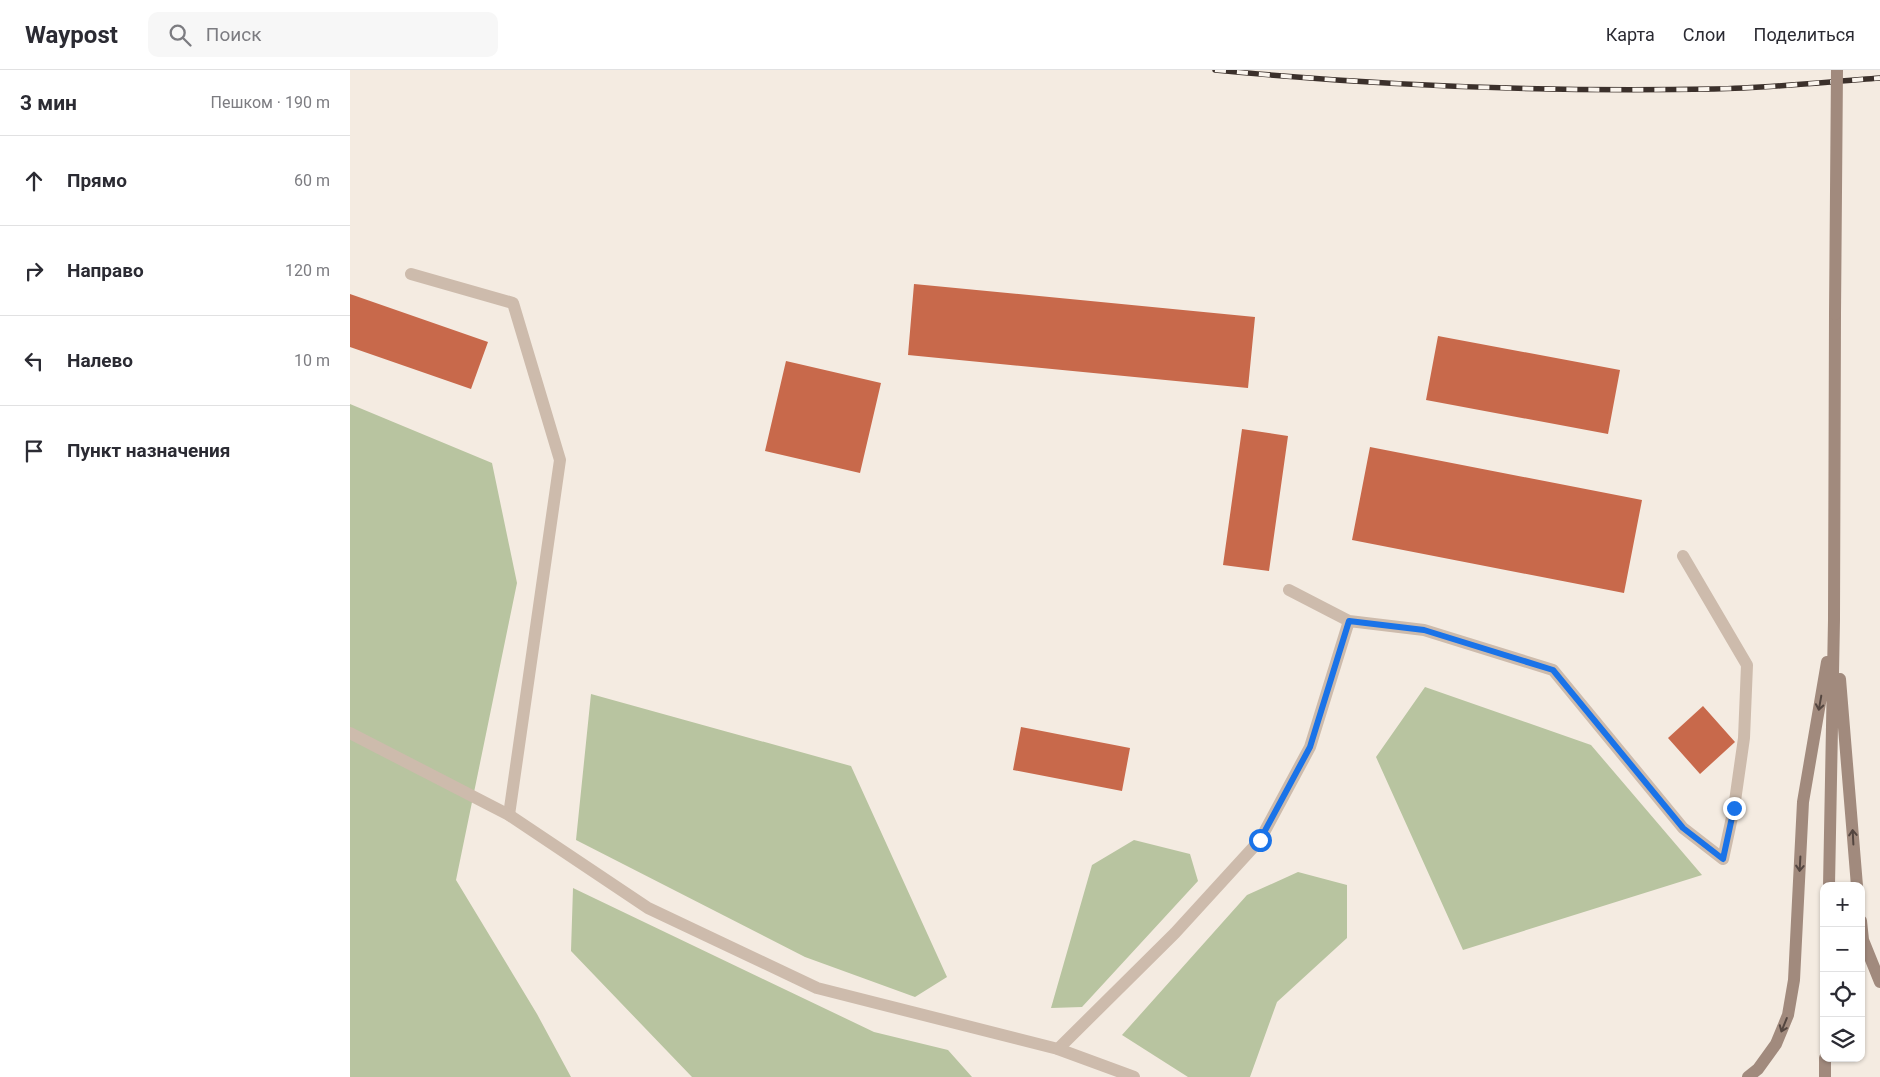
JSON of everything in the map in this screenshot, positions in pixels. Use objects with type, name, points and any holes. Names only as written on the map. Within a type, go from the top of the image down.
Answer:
[{"type":"street","points":[[1829,882],[1834,620],[1837,70]]},
{"type":"street","points":[[411,274],[513,303],[560,460],[509,815]]},
{"type":"street","points":[[1289,590],[1349,621],[1424,630],[1553,670],[1683,828],[1723,859],[1734,808],[1744,738],[1747,665],[1683,556]]},
{"type":"street","points":[[1834,620],[1858,882]]},
{"type":"street","points":[[1748,1077],[1758,1069],[1776,1044],[1788,1015],[1794,980],[1803,802],[1834,620]]},
{"type":"street","points":[[1058,1049],[1175,933],[1260,840],[1310,747],[1349,621]]},
{"type":"street","points":[[350,734],[509,815],[648,908],[817,988],[1058,1049],[1134,1077]]},
{"type":"street","points":[[1862,927],[1863,940],[1880,982]]},
{"type":"street","points":[[1825,1062],[1825,1077]]},
{"type":"green space","points":[[350,404],[492,463],[517,583],[456,880],[537,1014],[571,1077],[350,1077]]},
{"type":"green space","points":[[1425,687],[1591,745],[1702,875],[1463,950],[1376,757]]},
{"type":"green space","points":[[591,694],[851,766],[947,977],[915,997],[805,957],[576,840]]},
{"type":"green space","points":[[1134,840],[1190,854],[1198,881],[1082,1007],[1051,1008],[1092,865]]},
{"type":"green space","points":[[1298,872],[1347,885],[1347,938],[1277,1002],[1250,1077],[1188,1077],[1122,1035],[1247,895]]},
{"type":"green space","points":[[573,888],[874,1032],[948,1050],[972,1077],[692,1077],[571,951]]},
{"type":"building","points":[[914,284],[1255,317],[1248,388],[908,355]]},
{"type":"building","points":[[350,294],[488,342],[471,389],[350,347]]},
{"type":"building","points":[[1438,336],[1620,370],[1608,434],[1426,400]]},
{"type":"building","points":[[786,361],[881,383],[860,473],[765,451]]},
{"type":"building","points":[[1242,429],[1288,436],[1269,571],[1223,565]]},
{"type":"building","points":[[1370,447],[1642,500],[1624,593],[1352,540]]},
{"type":"building","points":[[1703,706],[1735,742],[1700,774],[1668,738]]},
{"type":"building","points":[[1021,727],[1130,748],[1122,791],[1013,770]]},
{"type":"railway","points":[[1215,70],[1402,84],[1589,90],[1735,88],[1880,78]]},
{"type":"route","points":[[1260,840],[1310,747],[1349,621],[1424,630],[1553,670],[1683,828],[1723,859],[1734,808]]}]
